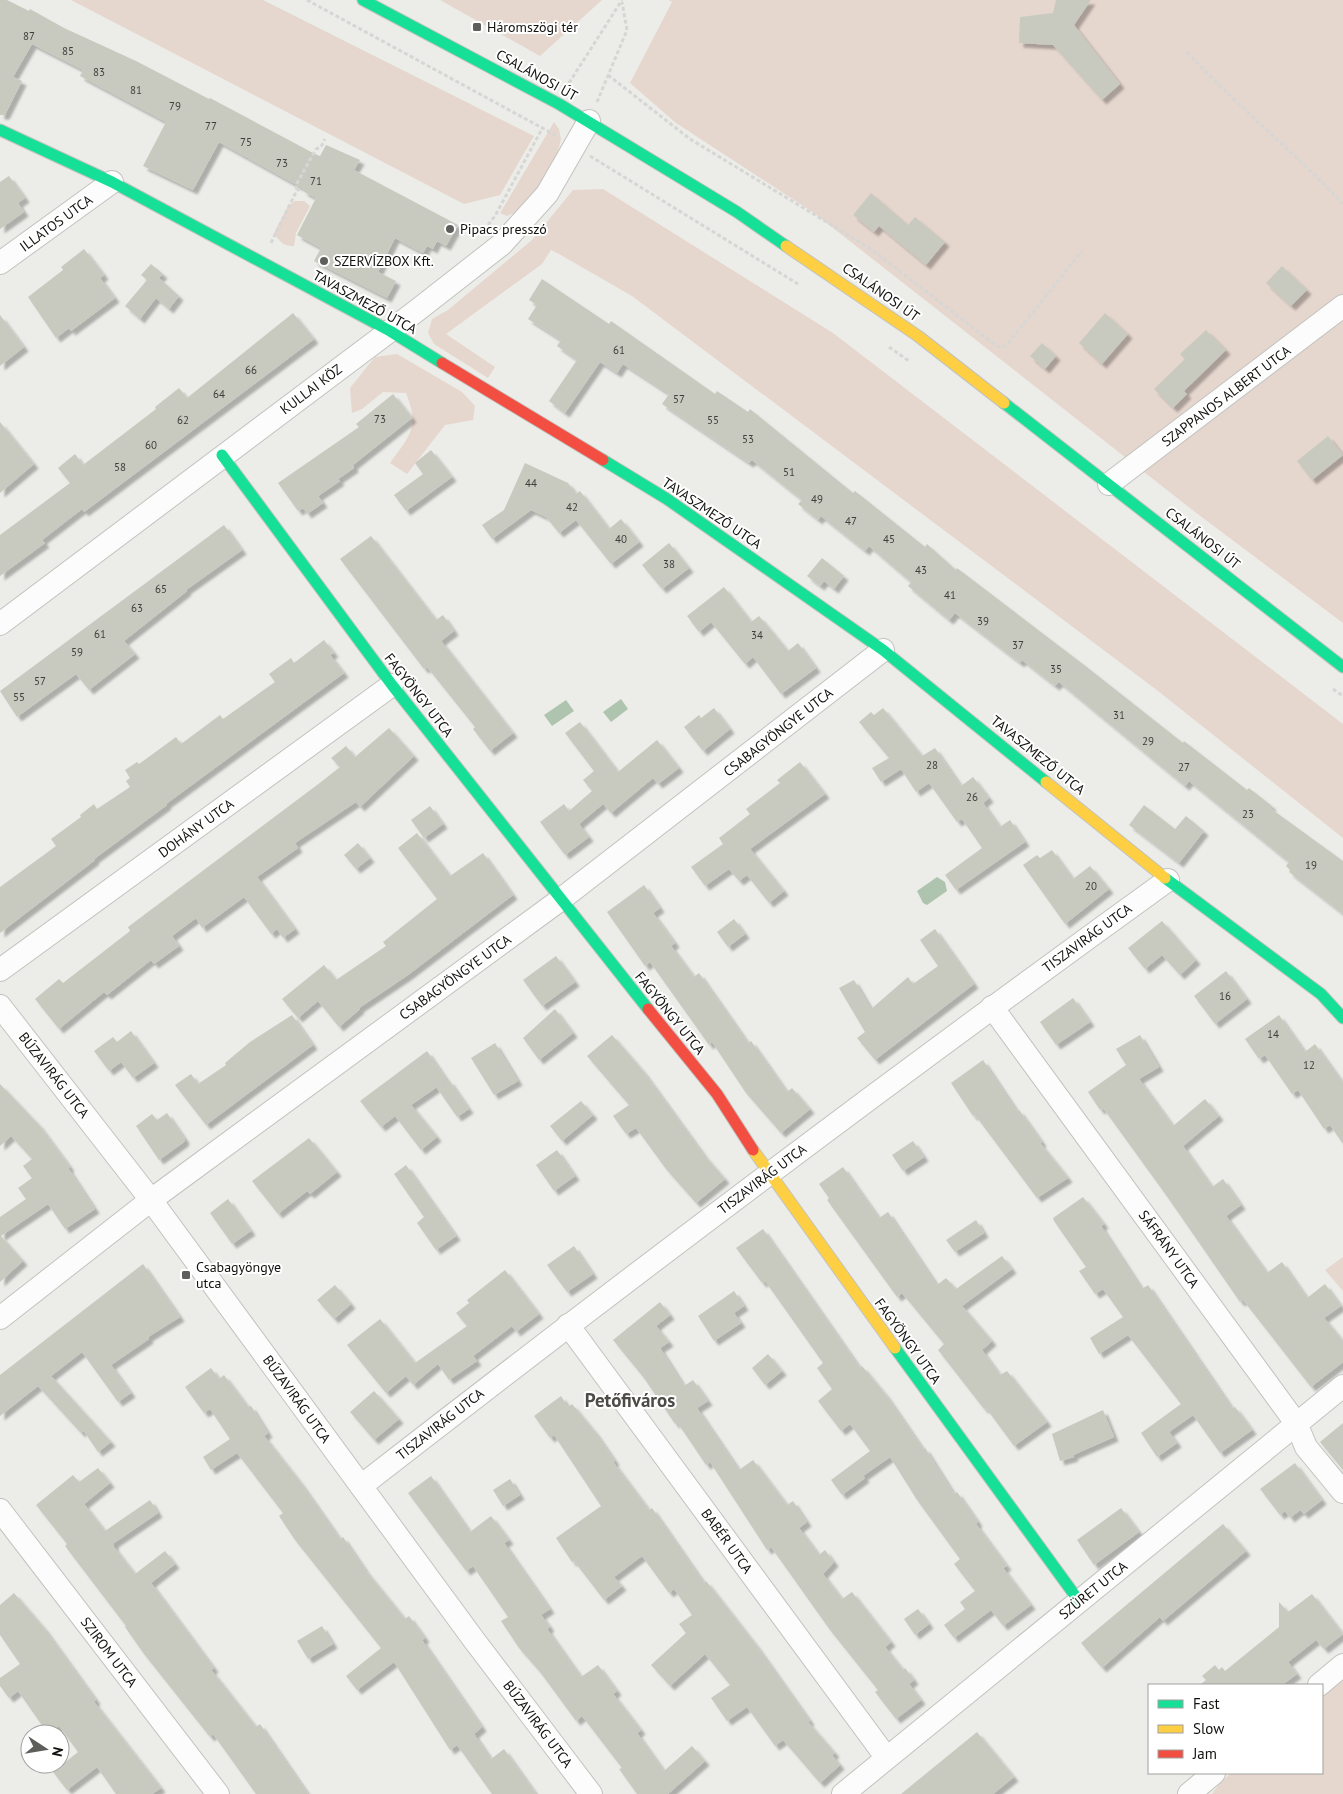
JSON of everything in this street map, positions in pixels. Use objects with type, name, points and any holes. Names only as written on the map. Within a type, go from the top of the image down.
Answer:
[{"type":"street","name":"CSALÁNOSI ÚT","points":[[363,0],[589,121],[737,212],[910,330],[1343,667]]},
{"type":"street","name":"KULLAI KÖZ","points":[[0,624],[222,455],[390,331],[502,244],[546,194],[589,121]]},
{"type":"street","name":"TAVASZMEZŐ UTCA","points":[[0,130],[112,182],[390,331],[666,499],[883,650],[1168,880],[1320,994],[1343,1018]]},
{"type":"street","name":"ILLATOS UTCA","points":[[0,263],[112,182]]},
{"type":"street","name":"SZAPPANOS ALBERT UTCA","points":[[1109,484],[1343,306]]},
{"type":"street","name":"FAGYÖNGY UTCA","points":[[222,455],[392,685],[560,900],[717,1094],[769,1174],[1079,1601]]},
{"type":"street","name":"CSABAGYÖNGYE UTCA","points":[[0,1318],[151,1200],[560,900],[883,650]]},
{"type":"street","name":"DOHÁNY UTCA","points":[[0,970],[392,685]]},
{"type":"street","name":"TISZAVIRÁG UTCA","points":[[361,1486],[568,1325],[769,1174],[1168,880]]},
{"type":"street","name":"BÚZAVIRÁG UTCA","points":[[0,1006],[151,1200],[591,1794]]},
{"type":"street","name":"SÁFRÁNY UTCA","points":[[992,1008],[1296,1423],[1306,1447],[1343,1492]]},
{"type":"street","name":"BABÉR UTCA","points":[[568,1325],[886,1757]]},
{"type":"street","name":"SZÜRET UTCA","points":[[842,1794],[1343,1386]]},
{"type":"street","name":"SZIROM UTCA","points":[[0,1510],[218,1794]]},
{"type":"street","points":[[1320,1684],[1343,1665]]},
{"type":"street","points":[[1190,1793],[1213,1774]]},
{"type":"path","points":[[307,0],[467,85],[575,147],[800,285]]},
{"type":"path","points":[[589,121],[628,30],[622,0]]},
{"type":"path","points":[[1187,52],[1218,86],[1305,164],[1343,204]]},
{"type":"path","points":[[608,75],[690,139],[871,249],[998,348],[1006,346],[1082,250]]},
{"type":"path","points":[[269,247],[297,190],[296,185],[316,148],[321,147],[325,140]]},
{"type":"path","points":[[297,190],[302,189]]},
{"type":"path","points":[[888,346],[917,367]]},
{"type":"path","points":[[1328,684],[1343,696]]},
{"type":"shaded area","points":[[71,0],[263,0],[534,136],[500,195],[464,204]]},
{"type":"shaded area","points":[[440,0],[602,0],[540,56]]},
{"type":"shaded area","points":[[669,0],[1343,0],[1343,623],[1195,512],[814,213],[676,123],[630,83],[672,2]]},
{"type":"shaded area","points":[[554,122],[559,129],[561,139],[555,164],[520,211],[507,216],[500,213]]},
{"type":"shaded area","points":[[603,189],[833,333],[1343,724],[1343,838],[1158,691],[632,296],[559,254],[551,250],[542,264],[446,334],[495,367],[488,378],[434,344],[428,333],[432,319],[448,310],[532,240],[573,190]]},
{"type":"shaded area","points":[[295,201],[304,201],[310,206],[296,233],[294,246],[287,246],[274,233],[288,206]]},
{"type":"shaded area","points":[[397,354],[462,392],[475,406],[473,420],[445,425],[407,474],[390,463],[411,431],[412,415],[406,393],[383,392],[362,409],[352,413],[350,388],[375,357]]},
{"type":"shaded area","points":[[621,699],[628,709],[611,722],[603,712]]},
{"type":"shaded area","points":[[566,700],[574,711],[552,726],[544,715]]},
{"type":"shaded area","points":[[937,877],[945,882],[947,891],[927,905],[923,903],[917,891]]},
{"type":"shaded area","points":[[1343,1257],[1343,1291],[1325,1270]]},
{"type":"shaded area","points":[[1343,1679],[1343,1794],[1212,1794],[1230,1774],[1323,1774],[1323,1695]]},
{"type":"building","points":[[0,0],[7,0],[29,11],[30,9],[64,28],[210,98],[315,154],[320,156],[326,145],[360,160],[354,170],[458,225],[446,246],[437,241],[433,249],[427,246],[423,253],[395,238],[378,272],[396,281],[387,298],[314,261],[321,248],[297,235],[316,198],[303,191],[304,189],[219,142],[193,190],[143,166],[166,122],[80,76],[83,70],[32,44],[13,77],[22,81],[5,115],[0,115]]},
{"type":"building","points":[[1056,0],[1091,0],[1074,25],[1120,84],[1102,100],[1053,45],[1019,43],[1020,17],[1053,13]]},
{"type":"building","points":[[9,176],[25,198],[18,203],[24,212],[0,229],[0,182]]},
{"type":"building","points":[[871,193],[908,225],[915,217],[945,242],[926,265],[879,226],[874,232],[853,215]]},
{"type":"building","points":[[84,249],[104,275],[100,278],[115,298],[71,331],[69,328],[56,338],[28,297],[63,270],[61,267]]},
{"type":"building","points":[[151,264],[163,274],[159,278],[179,296],[169,309],[156,298],[140,319],[125,306],[147,280],[141,275]]},
{"type":"building","points":[[1282,266],[1307,290],[1291,306],[1266,283]]},
{"type":"building","points":[[542,279],[609,324],[611,321],[715,394],[717,391],[748,412],[750,409],[853,493],[855,491],[925,547],[927,544],[956,570],[957,568],[1183,743],[1184,741],[1247,790],[1249,788],[1272,806],[1270,808],[1343,861],[1343,914],[1289,872],[1290,870],[1286,866],[1289,862],[1189,781],[1185,786],[1059,682],[1055,686],[1022,660],[1020,663],[955,613],[949,620],[908,586],[911,582],[869,546],[865,551],[821,516],[818,520],[798,504],[802,500],[752,460],[749,463],[662,404],[669,394],[623,364],[617,373],[600,362],[565,413],[549,401],[577,360],[557,346],[561,340],[528,319],[537,305],[529,300]]},
{"type":"building","points":[[293,313],[314,339],[84,512],[82,509],[42,540],[45,543],[0,576],[0,535],[70,483],[58,468],[75,454],[83,465],[156,409],[155,407],[179,388],[187,398]]},
{"type":"building","points":[[1105,313],[1128,334],[1102,364],[1079,343]]},
{"type":"building","points":[[0,315],[24,347],[0,366]]},
{"type":"building","points":[[1206,330],[1226,350],[1184,391],[1187,394],[1173,408],[1154,389],[1185,359],[1180,354]]},
{"type":"building","points":[[1042,343],[1056,356],[1045,369],[1030,356]]},
{"type":"building","points":[[393,394],[412,418],[353,465],[354,468],[338,479],[340,481],[318,496],[323,503],[307,514],[303,508],[298,511],[278,483],[359,427],[356,424]]},
{"type":"building","points":[[0,422],[34,464],[0,493]]},
{"type":"building","points":[[1328,436],[1343,455],[1312,480],[1297,461]]},
{"type":"building","points":[[431,450],[452,477],[406,511],[394,495],[423,474],[415,463]]},
{"type":"building","points":[[525,463],[568,483],[576,494],[580,491],[609,529],[621,519],[639,542],[611,564],[576,520],[559,533],[546,517],[531,510],[492,539],[482,525],[504,510]]},
{"type":"building","points":[[224,525],[242,550],[186,590],[124,641],[135,654],[89,690],[76,674],[17,717],[0,691]]},
{"type":"building","points":[[371,536],[436,620],[443,615],[454,631],[441,641],[513,733],[490,751],[473,729],[475,727],[427,667],[424,669],[340,559]]},
{"type":"building","points":[[669,543],[689,568],[662,589],[642,565]]},
{"type":"building","points":[[822,558],[844,576],[834,589],[824,581],[820,586],[807,576]]},
{"type":"building","points":[[724,587],[751,622],[759,616],[788,651],[798,643],[816,668],[781,694],[753,657],[745,664],[711,622],[699,632],[687,616]]},
{"type":"building","points":[[324,640],[334,653],[330,655],[344,673],[166,804],[0,933],[0,887],[56,846],[51,839],[81,817],[80,815],[94,804],[97,809],[130,787],[126,781],[130,778],[125,770],[137,762],[139,764],[176,737],[181,744],[220,715],[223,719],[275,682],[269,674],[291,658],[294,663]]},
{"type":"building","points":[[714,708],[730,729],[703,751],[684,727],[699,715],[701,718]]},
{"type":"building","points":[[883,708],[922,756],[935,748],[961,786],[973,777],[989,798],[983,803],[1000,827],[1010,820],[1025,842],[956,890],[945,875],[982,848],[962,819],[957,822],[929,783],[916,792],[901,769],[881,782],[872,768],[889,758],[859,722],[871,712],[874,715]]},
{"type":"building","points":[[580,722],[618,772],[657,740],[679,768],[658,784],[653,778],[611,813],[603,804],[579,824],[589,837],[565,855],[540,822],[564,804],[569,811],[592,791],[583,780],[594,771],[565,733]]},
{"type":"building","points":[[389,728],[414,756],[360,807],[356,802],[295,843],[298,848],[257,877],[295,929],[283,938],[277,929],[271,934],[244,897],[202,928],[196,918],[172,936],[179,946],[154,964],[151,960],[107,995],[104,992],[59,1029],[35,999],[59,979],[63,983],[130,931],[128,927],[340,767],[331,758],[346,746],[355,757]]},
{"type":"building","points":[[800,762],[825,794],[750,849],[784,891],[769,903],[747,875],[739,881],[729,869],[705,886],[691,867],[723,844],[719,838],[750,814],[746,809],[780,783],[777,780]]},
{"type":"building","points":[[1144,805],[1175,829],[1186,816],[1204,831],[1179,863],[1129,825]]},
{"type":"building","points":[[430,806],[443,824],[424,838],[411,820]]},
{"type":"building","points":[[417,833],[450,876],[483,853],[513,895],[408,975],[359,1008],[339,1027],[318,1001],[298,1018],[282,999],[324,965],[336,980],[386,946],[383,942],[437,899],[398,848]]},
{"type":"building","points":[[358,843],[370,858],[356,869],[344,855]]},
{"type":"building","points":[[1052,850],[1073,879],[1090,866],[1109,889],[1065,924],[1023,865],[1037,855],[1040,858]]},
{"type":"building","points":[[644,885],[660,908],[653,913],[675,943],[671,946],[694,977],[699,973],[748,1043],[751,1041],[787,1092],[792,1088],[810,1109],[781,1133],[746,1093],[712,1042],[709,1045],[650,962],[645,966],[607,912]]},
{"type":"building","points":[[734,919],[745,934],[728,947],[717,932]]},
{"type":"building","points":[[1162,921],[1196,960],[1180,975],[1162,955],[1145,969],[1128,948]]},
{"type":"building","points":[[935,929],[974,984],[875,1060],[857,1038],[865,1032],[839,988],[854,980],[871,1009],[908,977],[913,984],[938,966],[920,940]]},
{"type":"building","points":[[556,956],[575,982],[542,1006],[523,980]]},
{"type":"building","points":[[1226,971],[1247,999],[1215,1024],[1194,996]]},
{"type":"building","points":[[1073,998],[1090,1022],[1056,1045],[1040,1022]]},
{"type":"building","points":[[555,1009],[573,1033],[539,1060],[523,1038]]},
{"type":"building","points":[[292,1015],[313,1045],[206,1125],[175,1085],[191,1074],[198,1084],[226,1065],[225,1063],[250,1042]]},
{"type":"building","points":[[1279,1015],[1305,1052],[1315,1044],[1343,1083],[1343,1144],[1330,1125],[1324,1129],[1298,1090],[1292,1094],[1265,1055],[1259,1059],[1245,1039]]},
{"type":"building","points":[[131,1031],[154,1063],[133,1078],[121,1062],[109,1071],[94,1051],[113,1037],[117,1042]]},
{"type":"building","points":[[612,1035],[643,1071],[704,1155],[725,1179],[696,1203],[666,1169],[636,1128],[626,1134],[613,1116],[629,1105],[587,1056]]},
{"type":"building","points":[[1140,1035],[1159,1067],[1139,1079],[1173,1126],[1205,1099],[1219,1116],[1183,1146],[1212,1187],[1223,1179],[1241,1205],[1226,1216],[1267,1273],[1282,1262],[1307,1298],[1325,1284],[1341,1306],[1324,1318],[1343,1341],[1343,1362],[1311,1387],[1243,1300],[1240,1302],[1166,1195],[1103,1108],[1100,1110],[1088,1092],[1126,1065],[1116,1049]]},
{"type":"building","points":[[495,1043],[518,1081],[494,1095],[471,1058]]},
{"type":"building","points":[[427,1051],[447,1080],[411,1105],[437,1137],[421,1150],[395,1116],[381,1127],[360,1101]]},
{"type":"building","points":[[983,1060],[1017,1111],[1019,1110],[1042,1142],[1040,1143],[1068,1178],[1037,1198],[975,1115],[973,1116],[951,1083]]},
{"type":"building","points":[[449,1080],[469,1109],[457,1117],[437,1088]]},
{"type":"building","points":[[0,1084],[39,1125],[70,1167],[68,1168],[95,1209],[65,1229],[48,1204],[1,1236],[23,1261],[0,1282],[0,1217],[26,1199],[18,1188],[32,1178],[23,1166],[32,1159],[11,1136],[0,1146]]},
{"type":"building","points":[[581,1101],[593,1115],[562,1141],[550,1126]]},
{"type":"building","points":[[167,1113],[185,1139],[184,1142],[159,1160],[136,1126],[152,1114],[157,1120]]},
{"type":"building","points":[[309,1138],[337,1172],[310,1194],[307,1191],[278,1214],[252,1181]]},
{"type":"building","points":[[913,1141],[924,1157],[903,1171],[892,1155]]},
{"type":"building","points":[[557,1150],[575,1176],[554,1191],[536,1165]]},
{"type":"building","points":[[406,1165],[456,1236],[436,1250],[417,1223],[424,1217],[394,1174]]},
{"type":"building","points":[[843,1167],[879,1218],[888,1212],[937,1285],[946,1278],[956,1289],[1002,1256],[1012,1269],[962,1306],[992,1341],[982,1350],[1000,1375],[1007,1371],[1047,1422],[1014,1446],[986,1408],[984,1409],[938,1350],[944,1344],[902,1293],[897,1297],[827,1200],[829,1198],[819,1184]]},
{"type":"building","points":[[1083,1197],[1104,1224],[1101,1226],[1142,1289],[1148,1285],[1232,1408],[1235,1407],[1252,1430],[1220,1453],[1193,1415],[1169,1432],[1177,1443],[1157,1457],[1141,1433],[1181,1404],[1128,1335],[1099,1354],[1090,1338],[1123,1317],[1103,1289],[1095,1294],[1079,1271],[1086,1267],[1053,1218]]},
{"type":"building","points":[[228,1199],[251,1231],[232,1244],[210,1213]]},
{"type":"building","points":[[976,1220],[984,1233],[955,1252],[946,1240]]},
{"type":"building","points":[[763,1229],[860,1368],[862,1366],[886,1395],[923,1449],[925,1448],[954,1494],[957,1492],[978,1522],[976,1524],[1007,1566],[1003,1568],[1031,1605],[1003,1626],[991,1610],[954,1638],[944,1625],[965,1609],[960,1602],[975,1591],[954,1564],[960,1559],[917,1500],[890,1457],[863,1476],[865,1478],[842,1495],[831,1480],[870,1451],[850,1424],[841,1431],[818,1401],[832,1389],[817,1368],[823,1363],[765,1281],[762,1283],[736,1248]]},
{"type":"building","points":[[574,1246],[593,1274],[567,1292],[547,1265]]},
{"type":"building","points":[[143,1264],[180,1317],[148,1337],[149,1339],[111,1365],[131,1393],[118,1402],[82,1352],[51,1376],[111,1442],[98,1452],[83,1430],[81,1433],[38,1386],[0,1416],[0,1375]]},
{"type":"building","points":[[505,1270],[539,1314],[516,1332],[512,1326],[473,1356],[477,1361],[449,1380],[438,1364],[413,1385],[406,1376],[386,1393],[347,1345],[380,1319],[415,1363],[467,1326],[456,1313],[469,1303],[467,1300]]},
{"type":"building","points":[[335,1285],[351,1304],[334,1319],[317,1300]]},
{"type":"building","points":[[734,1291],[744,1306],[734,1313],[741,1323],[714,1341],[698,1316]]},
{"type":"building","points":[[660,1302],[670,1315],[656,1326],[669,1342],[660,1348],[684,1386],[693,1380],[708,1401],[697,1408],[739,1470],[753,1460],[787,1505],[793,1501],[807,1522],[799,1528],[819,1555],[825,1550],[834,1562],[823,1574],[842,1599],[852,1592],[891,1642],[885,1647],[903,1670],[905,1668],[914,1680],[909,1684],[921,1700],[896,1719],[875,1692],[878,1690],[830,1630],[771,1547],[767,1550],[710,1462],[706,1465],[677,1422],[675,1424],[644,1378],[613,1340]]},
{"type":"building","points":[[768,1354],[782,1371],[765,1385],[752,1368]]},
{"type":"building","points":[[211,1368],[219,1379],[224,1375],[248,1407],[251,1406],[268,1433],[264,1436],[300,1482],[340,1539],[343,1537],[366,1571],[405,1619],[409,1616],[425,1638],[422,1640],[482,1727],[474,1734],[491,1759],[504,1749],[536,1794],[492,1794],[457,1745],[450,1750],[394,1662],[357,1690],[346,1676],[381,1648],[295,1540],[279,1516],[283,1513],[237,1453],[211,1470],[203,1457],[230,1439],[210,1409],[204,1413],[185,1387]]},
{"type":"building","points":[[374,1391],[399,1419],[374,1440],[350,1412]]},
{"type":"building","points":[[561,1396],[568,1407],[572,1404],[595,1432],[615,1461],[613,1462],[649,1510],[652,1508],[704,1583],[706,1581],[756,1645],[810,1721],[808,1722],[835,1753],[832,1755],[840,1765],[820,1783],[783,1740],[775,1746],[747,1707],[727,1721],[711,1698],[730,1685],[705,1654],[670,1686],[651,1665],[686,1633],[679,1624],[692,1615],[674,1589],[669,1593],[642,1556],[614,1577],[622,1586],[604,1600],[574,1561],[572,1562],[556,1538],[601,1506],[554,1435],[550,1438],[534,1416]]},
{"type":"building","points":[[1103,1410],[1114,1437],[1073,1455],[1074,1457],[1060,1461],[1052,1434]]},
{"type":"building","points":[[1343,1423],[1343,1470],[1320,1442]]},
{"type":"building","points":[[1295,1463],[1322,1500],[1304,1514],[1300,1510],[1290,1518],[1285,1511],[1280,1515],[1260,1489]]},
{"type":"building","points":[[98,1468],[110,1483],[84,1504],[105,1531],[150,1500],[158,1513],[114,1543],[114,1547],[135,1574],[165,1551],[175,1564],[151,1583],[214,1668],[211,1670],[256,1727],[260,1724],[308,1794],[256,1794],[213,1734],[210,1737],[144,1654],[126,1626],[65,1546],[67,1544],[36,1505],[73,1475],[79,1482]]},
{"type":"building","points":[[431,1476],[470,1532],[491,1516],[509,1540],[504,1543],[550,1609],[541,1615],[550,1627],[547,1629],[581,1677],[598,1665],[617,1691],[613,1694],[641,1730],[637,1733],[664,1771],[692,1746],[705,1761],[668,1794],[637,1794],[619,1769],[622,1768],[582,1716],[576,1721],[540,1672],[519,1648],[501,1621],[508,1617],[473,1566],[466,1571],[408,1493]]},
{"type":"building","points":[[510,1479],[520,1495],[503,1506],[493,1490]]},
{"type":"building","points":[[1121,1508],[1139,1532],[1094,1565],[1077,1540]]},
{"type":"building","points":[[1223,1524],[1246,1551],[1163,1621],[1160,1617],[1102,1668],[1081,1643]]},
{"type":"building","points":[[14,1593],[44,1628],[96,1700],[94,1702],[161,1788],[152,1794],[116,1794],[97,1767],[67,1790],[55,1774],[70,1774],[70,1758],[78,1752],[70,1741],[70,1724],[41,1724],[18,1691],[9,1698],[0,1686],[0,1678],[20,1664],[0,1635],[0,1605]]},
{"type":"building","points":[[1312,1594],[1343,1634],[1324,1649],[1316,1640],[1288,1662],[1297,1674],[1283,1684],[1201,1684],[1206,1680],[1202,1676],[1215,1665],[1219,1670],[1222,1667],[1225,1671],[1279,1627],[1279,1602],[1288,1612]]},
{"type":"building","points":[[918,1609],[929,1624],[915,1635],[904,1619]]},
{"type":"building","points":[[322,1626],[333,1644],[308,1659],[297,1641]]},
{"type":"building","points":[[977,1732],[1014,1777],[993,1794],[901,1794]]},
{"type":"traffic: fast","points":[[363,0],[559,104],[737,212],[786,246]]},
{"type":"traffic: fast","points":[[0,130],[112,182],[390,331],[442,363]]},
{"type":"traffic: fast","points":[[1004,403],[1343,667]]},
{"type":"traffic: fast","points":[[222,455],[392,685],[648,1009]]},
{"type":"traffic: fast","points":[[603,460],[667,499],[883,650],[1046,782]]},
{"type":"traffic: fast","points":[[1165,878],[1321,994],[1343,1018]]},
{"type":"traffic: fast","points":[[895,1348],[1079,1601]]},
{"type":"traffic: slow","points":[[786,246],[918,336],[1004,403]]},
{"type":"traffic: slow","points":[[1046,782],[1165,878]]},
{"type":"traffic: slow","points":[[753,1150],[895,1348]]},
{"type":"traffic: jam","points":[[442,363],[603,460]]},
{"type":"traffic: jam","points":[[648,1009],[717,1094],[753,1150]]},
{"type":"place","name":"Háromszögi tér","points":[[477,27]]},
{"type":"place","name":"Pipacs presszó","points":[[450,229]]},
{"type":"place","name":"SZERVÍZBOX Kft.","points":[[324,261]]},
{"type":"place","name":"Csabagyöngye utca","points":[[186,1275]]},
{"type":"district","name":"Petőfiváros","points":[[630,1400]]}]
